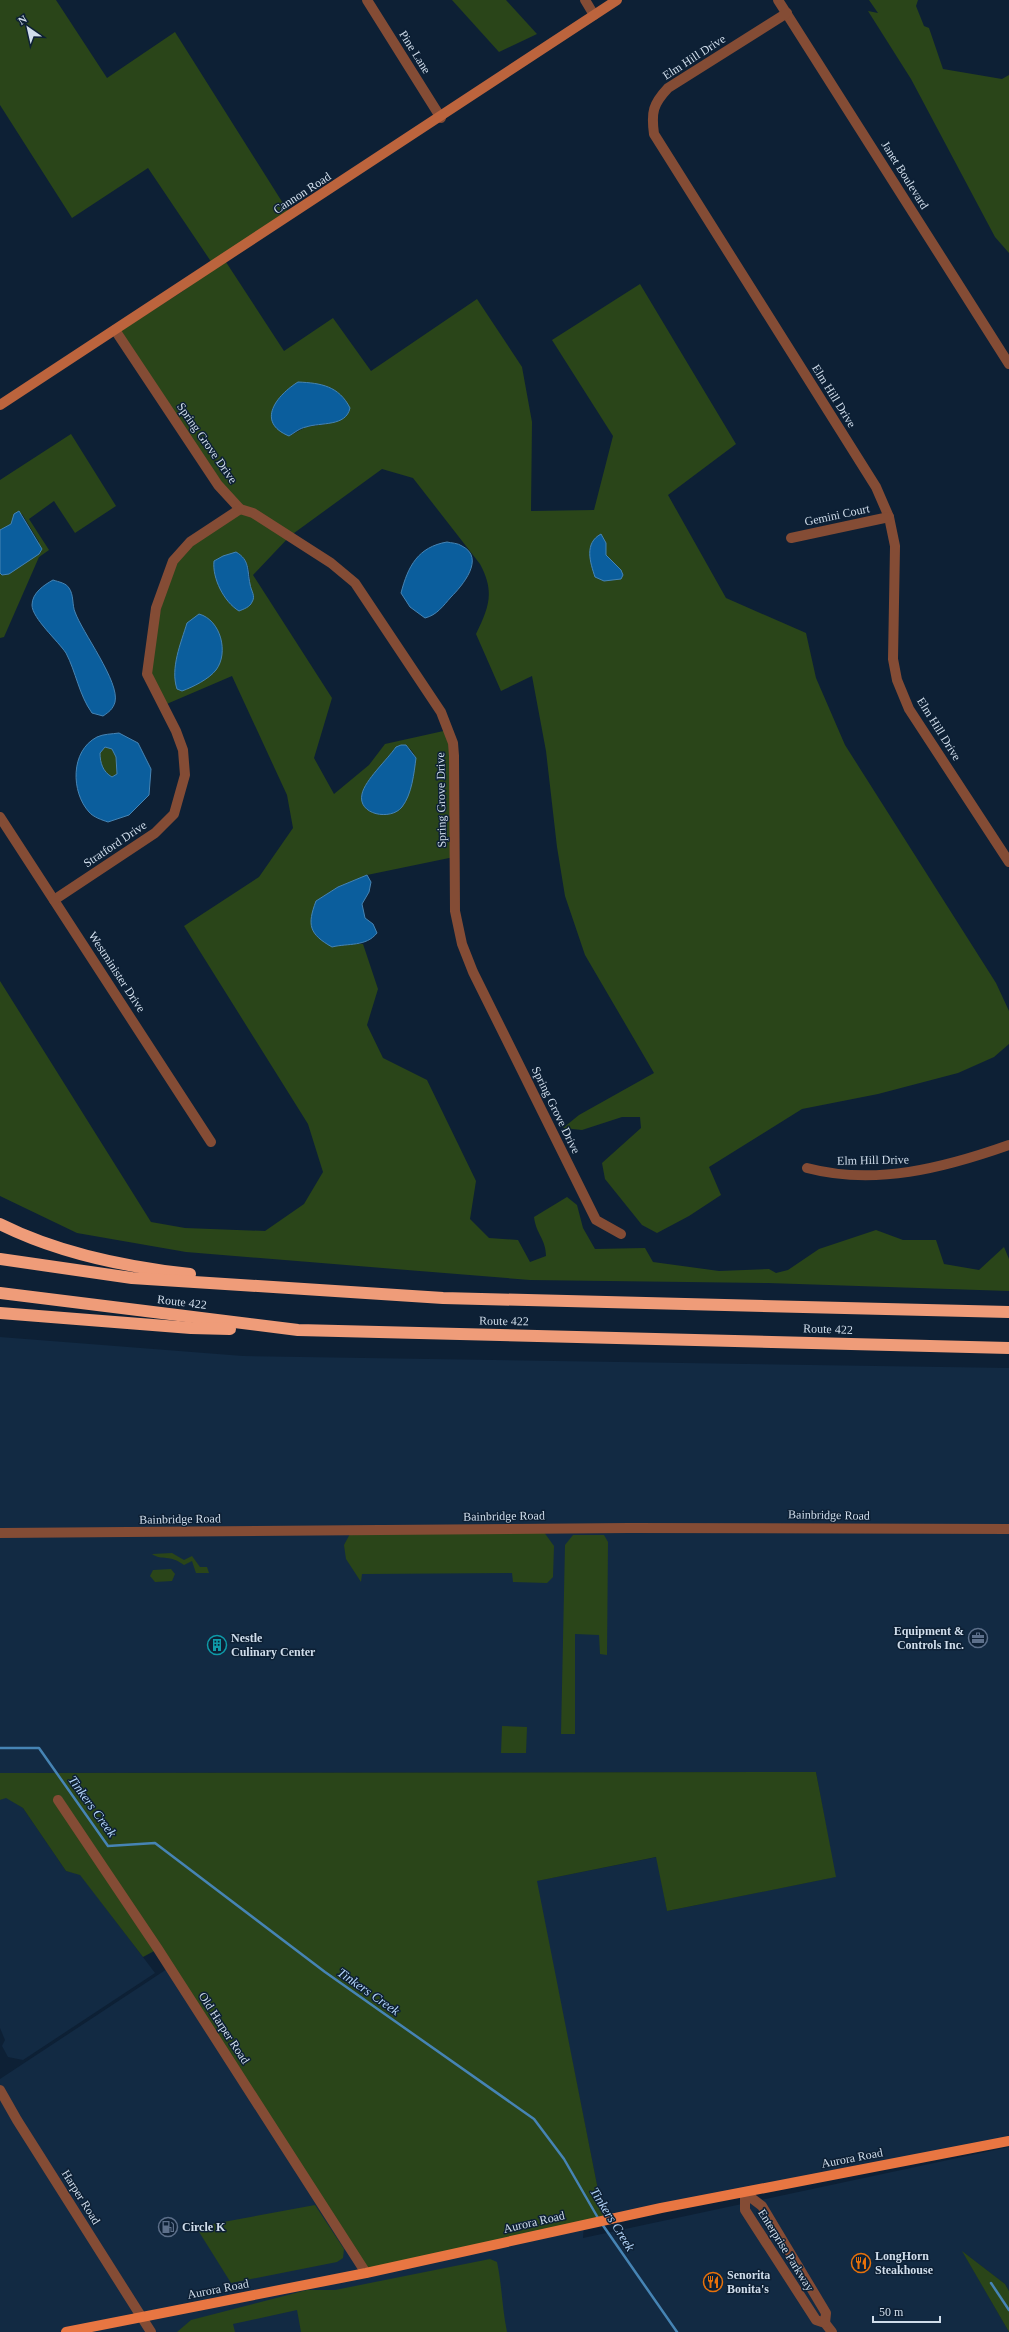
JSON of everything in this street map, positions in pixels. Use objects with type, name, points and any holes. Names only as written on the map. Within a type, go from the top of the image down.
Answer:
[{"type":"highway","points":[[0,1224],[46,1244],[160,1271],[364,1294]]},
{"type":"highway","name":"Route 422","points":[[0,1259],[132,1278],[364,1294],[443,1298],[1009,1312]]},
{"type":"highway","name":"Route 422","points":[[0,1294],[298,1330],[1009,1348]]},
{"type":"highway","points":[[0,1313],[191,1328],[298,1330]]},
{"type":"main road","name":"Cannon Road","points":[[0,405],[441,118],[617,0]]},
{"type":"main road","name":"Aurora Road","points":[[66,2332],[366,2273],[613,2218],[1009,2141]]},
{"type":"street","name":"Pine Lane","points":[[367,0],[441,118]]},
{"type":"street","points":[[585,0],[594,15]]},
{"type":"street","name":"Janet Boulevard","points":[[778,0],[1009,364]]},
{"type":"street","name":"Elm Hill Drive","points":[[787,13],[668,88],[656,100],[652,117],[654,134],[876,487],[889,517],[895,546],[893,659],[897,680],[909,709],[1009,862]]},
{"type":"street","name":"Spring Grove Drive","points":[[115,330],[218,486],[240,509],[254,513],[325,559],[355,583],[441,712],[453,743],[454,910],[462,944],[473,972],[596,1220],[621,1234]]},
{"type":"street","name":"Stratford Drive","points":[[54,900],[155,833],[174,814],[185,776],[183,750],[176,731],[147,674],[156,608],[173,561],[190,542],[240,509]]},
{"type":"street","name":"Gemini Court","points":[[791,538],[889,517]]},
{"type":"street","name":"Westminister Drive","points":[[0,817],[212,1142]]},
{"type":"street","name":"Elm Hill Drive","points":[[807,1168],[826,1173],[882,1174],[915,1172],[962,1162],[1009,1145]]},
{"type":"street","name":"Bainbridge Road","points":[[0,1533],[629,1528],[1009,1529]]},
{"type":"street","name":"Old Harper Road","points":[[58,1800],[161,1954],[366,2273]]},
{"type":"street","name":"Harper Road","points":[[0,2090],[16,2120],[151,2332]]},
{"type":"street","name":"Enterprise Parkway","points":[[745,2193],[764,2210],[826,2313],[824,2323]]},
{"type":"street","name":"Enterprise Parkway","points":[[745,2193],[745,2210],[816,2320],[824,2323],[832,2332]]},
{"type":"shaded area","points":[[0,1337],[243,1356],[1009,1368],[1009,2141],[604,2220],[536,1881],[657,1857],[667,1911],[835,1877],[816,1772],[0,1773]]},
{"type":"shaded area","points":[[6,1797],[23,1808],[66,1871],[80,1874],[155,1973],[23,2060],[8,2057],[2,2046],[5,2040],[0,2028],[0,1800]]},
{"type":"shaded area","points":[[170,1967],[584,2224],[583,2238],[1009,2147],[1009,2291],[1005,2284],[963,2252],[1009,2332],[0,2332],[0,2079]]},
{"type":"green space","points":[[0,0],[56,0],[107,78],[175,32],[291,216],[224,259],[284,351],[333,318],[371,371],[477,299],[522,367],[532,422],[531,511],[594,510],[613,436],[552,340],[640,284],[736,444],[668,495],[726,598],[806,633],[816,678],[845,745],[996,983],[1009,1011],[1009,1044],[994,1057],[958,1073],[878,1094],[802,1109],[709,1167],[721,1195],[689,1216],[657,1233],[642,1225],[605,1179],[602,1163],[641,1128],[640,1117],[622,1117],[582,1130],[563,1128],[579,1115],[654,1073],[585,955],[565,896],[557,847],[546,751],[532,676],[501,691],[476,634],[487,607],[489,591],[485,574],[480,564],[413,478],[382,469],[290,536],[253,575],[332,698],[314,758],[334,794],[369,765],[385,744],[448,730],[454,857],[367,875],[338,887],[316,901],[332,947],[346,944],[363,944],[378,989],[367,1025],[383,1058],[427,1080],[476,1181],[470,1219],[489,1238],[518,1240],[530,1262],[546,1256],[546,1250],[534,1217],[567,1197],[577,1205],[583,1228],[595,1249],[645,1248],[653,1262],[719,1271],[769,1269],[776,1273],[788,1270],[819,1249],[876,1230],[903,1240],[936,1240],[944,1264],[979,1270],[1004,1247],[1009,1259],[1009,1291],[768,1283],[530,1280],[186,1252],[77,1233],[0,1196],[0,981],[151,1222],[185,1228],[265,1231],[304,1204],[323,1172],[308,1124],[184,926],[259,877],[293,828],[287,795],[232,676],[162,706],[147,674],[152,644],[173,561],[240,509],[119,332],[183,291],[219,263],[214,266],[148,168],[72,218],[0,105]],"holes":[[[272,408],[326,424],[306,427],[289,436]],[[236,552],[246,561],[248,565],[250,583]],[[406,745],[416,758],[369,811],[364,806],[361,795],[396,747]]]},
{"type":"green space","points":[[452,0],[506,0],[537,34],[499,52]]},
{"type":"green space","points":[[869,0],[918,0],[916,6],[924,26],[929,28],[943,69],[1002,79],[1009,75],[1009,253],[995,237],[911,79],[868,11],[878,13]]},
{"type":"green space","points":[[71,434],[116,506],[75,533],[54,501],[29,519],[49,550],[39,557],[4,637],[0,638],[0,573],[2,575],[25,563],[36,549],[39,542],[22,514],[14,514],[11,524],[0,530],[0,480]]},
{"type":"green space","points":[[105,747],[112,749],[116,757],[117,774],[112,777],[104,770],[101,760],[100,753]]},
{"type":"green space","points":[[541,1528],[554,1546],[553,1577],[547,1583],[513,1582],[512,1573],[362,1574],[361,1582],[346,1559],[344,1545],[352,1530]]},
{"type":"green space","points":[[573,1535],[604,1535],[608,1542],[607,1655],[600,1654],[599,1635],[575,1634],[575,1734],[561,1734],[565,1545]]},
{"type":"green space","points":[[172,1553],[184,1560],[192,1556],[200,1567],[207,1567],[209,1573],[196,1573],[192,1561],[184,1565],[174,1560],[152,1554]]},
{"type":"green space","points":[[171,1569],[175,1574],[172,1581],[155,1582],[150,1576],[153,1570]]},
{"type":"green space","points":[[502,1726],[527,1727],[526,1753],[501,1753]]},
{"type":"green space","points":[[816,1772],[836,1877],[667,1911],[656,1857],[537,1881],[604,2220],[366,2273],[158,1949],[143,1957],[80,1875],[66,1871],[23,1808],[6,1798],[0,1800],[0,1773]]},
{"type":"green space","points":[[315,2205],[344,2249],[343,2258],[337,2262],[231,2283],[196,2227]]},
{"type":"green space","points":[[962,2251],[1005,2284],[1009,2291],[1009,2332]]},
{"type":"green space","points":[[490,2259],[497,2262],[507,2332],[301,2332],[297,2310],[233,2324],[235,2332],[177,2332],[191,2320],[307,2290],[335,2290]]},
{"type":"water","points":[[298,382],[314,383],[335,390],[346,401],[350,408],[348,414],[344,418],[332,423],[299,429],[289,436],[279,430],[273,423],[271,416],[273,409],[283,394]]},
{"type":"water","points":[[19,511],[42,549],[39,554],[9,574],[2,575],[0,573],[0,530],[11,524],[14,514]]},
{"type":"water","points":[[601,534],[606,543],[606,555],[621,570],[623,575],[621,579],[604,581],[595,577],[591,565],[590,548],[592,542]]},
{"type":"water","points":[[447,542],[460,545],[469,551],[472,557],[470,572],[461,586],[442,607],[429,617],[425,618],[410,607],[401,593],[407,574],[416,559],[429,548]]},
{"type":"water","points":[[236,552],[244,558],[246,562],[254,598],[247,608],[239,611],[228,602],[224,596],[217,582],[214,568],[214,561],[223,556]]},
{"type":"water","points":[[53,580],[68,586],[72,594],[74,609],[79,621],[100,657],[112,682],[115,693],[115,702],[113,707],[103,716],[92,713],[84,699],[66,653],[41,623],[33,610],[32,605],[36,593]]},
{"type":"water","points":[[199,614],[207,617],[217,630],[221,638],[222,655],[216,670],[209,677],[182,691],[177,689],[175,681],[177,656],[187,623]]},
{"type":"water","points":[[119,733],[138,743],[151,769],[149,795],[129,815],[108,822],[93,815],[83,804],[79,794],[76,772],[82,752],[88,743],[99,736]],"holes":[[[105,747],[112,749],[116,757],[117,774],[112,777],[106,773],[100,753]]]},
{"type":"water","points":[[406,745],[416,758],[412,783],[408,796],[402,807],[397,811],[383,815],[376,814],[365,807],[362,801],[364,788],[396,747]]},
{"type":"water","points":[[367,875],[371,882],[369,892],[362,904],[365,918],[373,924],[377,933],[368,941],[362,943],[332,947],[319,938],[314,933],[312,928],[311,916],[316,901],[338,887]]},
{"type":"waterway","name":"Tinkers Creek","points":[[0,1748],[39,1748],[108,1846],[155,1843],[325,1972],[534,2119],[564,2159],[598,2218]]},
{"type":"waterway","name":"Tinkers Creek","points":[[602,2224],[677,2332]]},
{"type":"waterway","name":"Tinkers Creek","points":[[991,2283],[1009,2310]]},
{"type":"place","name":"Equipment & Controls Inc.","points":[[978,1638]]},
{"type":"place","name":"Nestle Culinary Center","points":[[217,1645]]},
{"type":"place","name":"Circle K","points":[[168,2227]]},
{"type":"place","name":"LongHorn Steakhouse","points":[[861,2263]]},
{"type":"place","name":"Senorita Bonita's","points":[[713,2282]]}]
